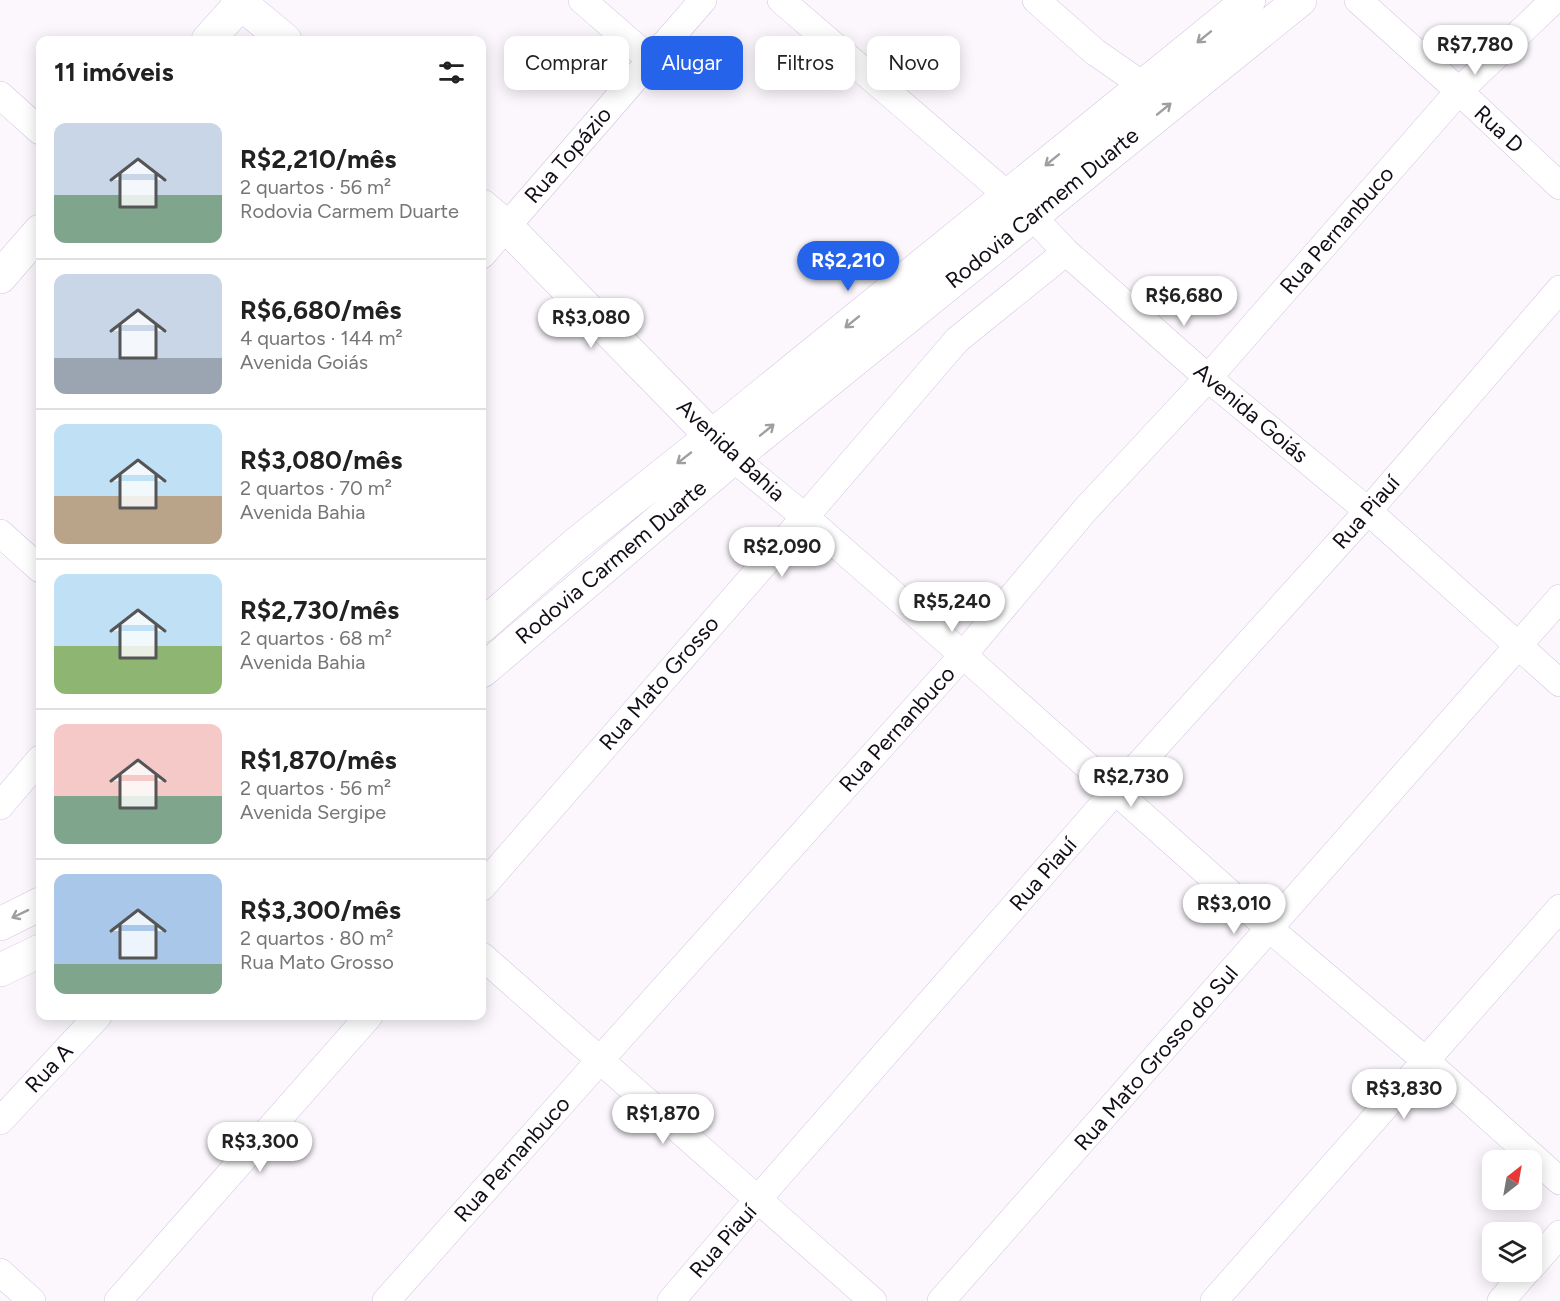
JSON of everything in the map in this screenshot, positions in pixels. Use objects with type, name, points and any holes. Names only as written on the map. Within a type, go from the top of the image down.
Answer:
[{"type":"street","points":[[582,0],[641,51]]},
{"type":"street","name":"Rua Topázio","points":[[671,36],[703,0]]},
{"type":"street","name":"Avenida Goiás","points":[[782,0],[1033,217],[1066,252],[1208,378],[1368,511],[1560,683]]},
{"type":"street","points":[[1036,0],[1095,52],[1144,86]]},
{"type":"street","name":"Rodovia Carmem Duarte","points":[[486,667],[722,447],[1008,195],[1249,0]]},
{"type":"street","name":"Rodovia Carmem Duarte","points":[[486,623],[576,544],[722,447],[1033,217],[1300,0]]},
{"type":"street","name":"Rua D","points":[[1358,0],[1560,186]]},
{"type":"street","name":"Rua Pernanbuco","points":[[386,1301],[963,655],[1085,510],[1208,378],[1459,91],[1554,0]]},
{"type":"street","points":[[211,36],[240,1],[280,36]]},
{"type":"street","name":"Rua Topázio","points":[[486,251],[641,70]]},
{"type":"street","points":[[0,95],[36,127]]},
{"type":"street","name":"Avenida Bahia","points":[[486,209],[507,227],[722,447],[963,655],[1270,929],[1426,1061],[1560,1181]]},
{"type":"street","points":[[0,277],[36,236]]},
{"type":"street","name":"Rua Mato Grosso","points":[[486,882],[957,340],[1066,252]]},
{"type":"street","name":"Rua Piauí","points":[[671,1301],[1116,790],[1368,511],[1560,289]]},
{"type":"street","points":[[0,533],[36,564]]},
{"type":"street","name":"Rua Mato Grosso do Sul","points":[[941,1301],[1560,598]]},
{"type":"street","points":[[0,806],[36,764]]},
{"type":"street","points":[[0,924],[36,906]]},
{"type":"street","points":[[1214,1301],[1560,908]]},
{"type":"street","points":[[0,970],[36,953]]},
{"type":"street","points":[[486,960],[873,1301]]},
{"type":"street","name":"Rua A","points":[[0,1121],[94,1020]]},
{"type":"street","points":[[118,1301],[365,1020]]},
{"type":"street","points":[[1542,1255],[1560,1234]]},
{"type":"street","points":[[0,1272],[32,1301]]},
{"type":"street","points":[[1501,1301],[1517,1282]]}]
